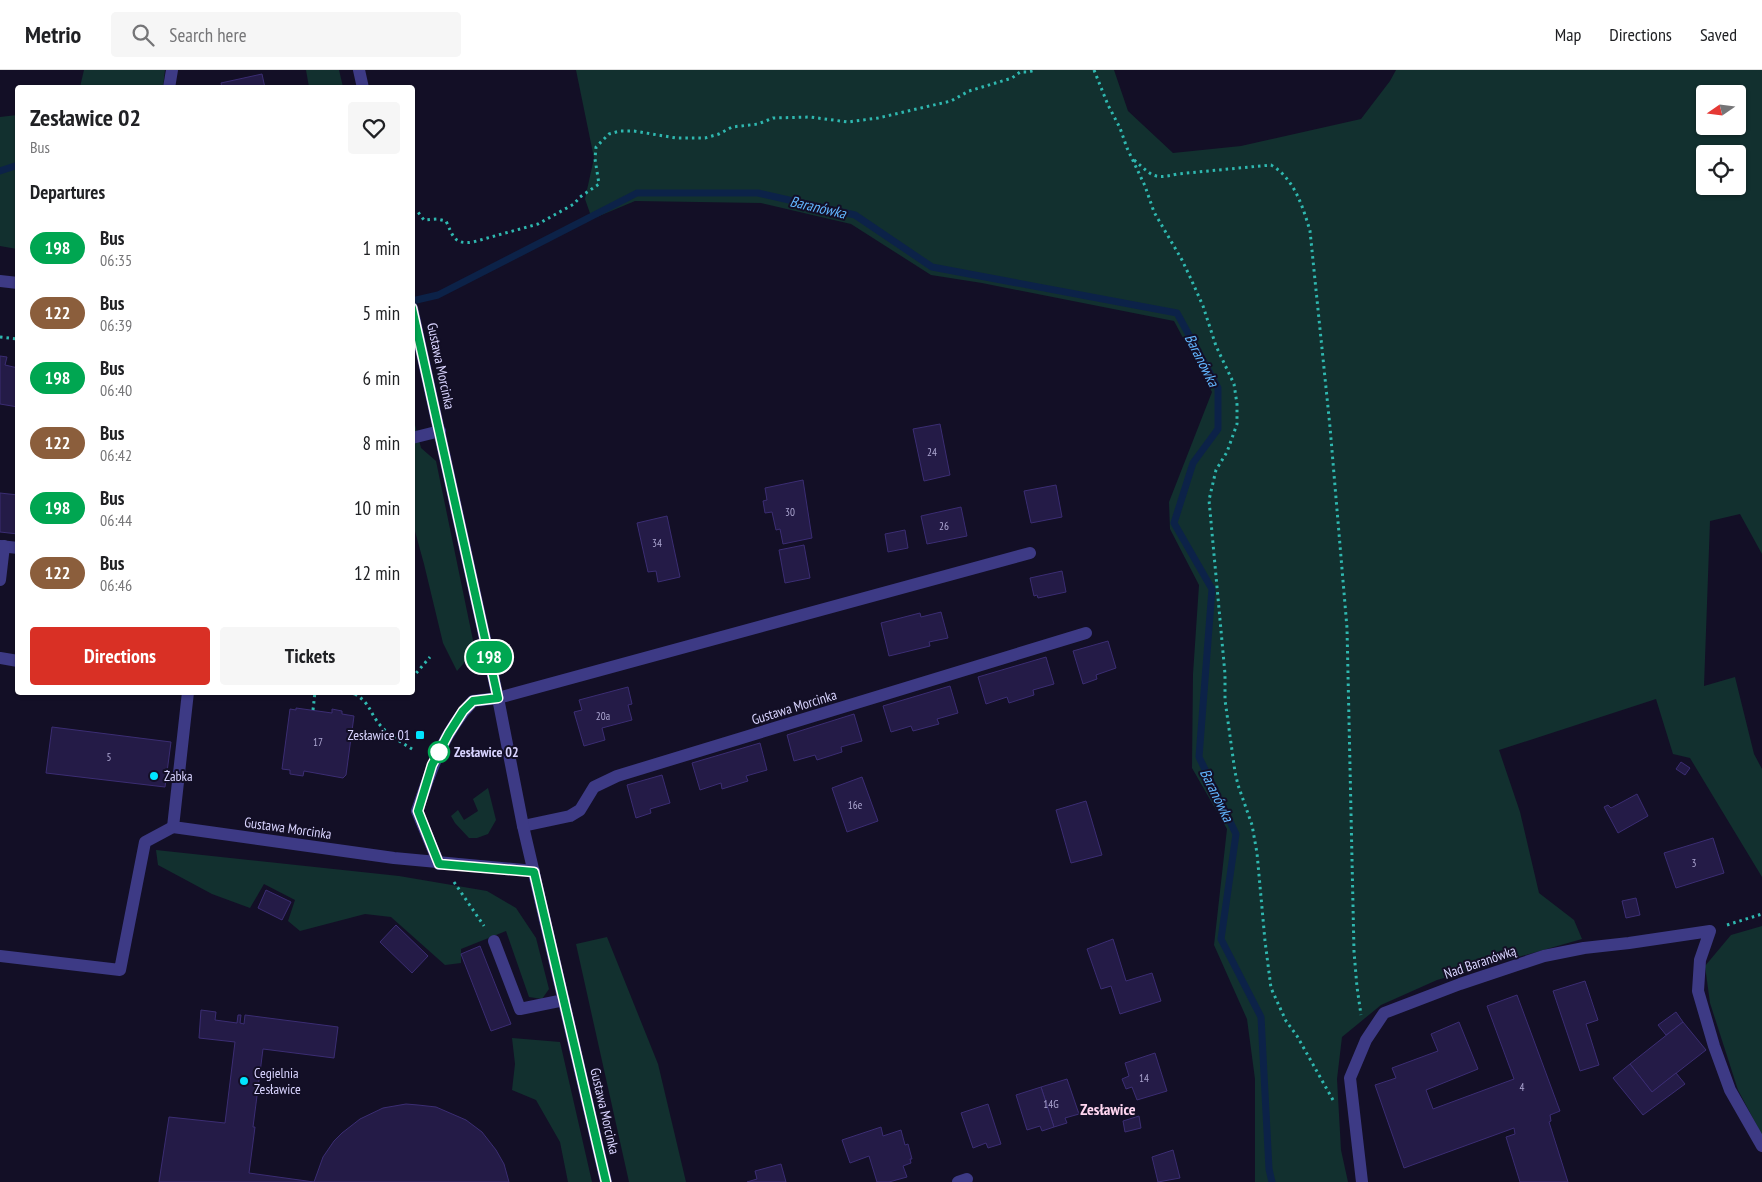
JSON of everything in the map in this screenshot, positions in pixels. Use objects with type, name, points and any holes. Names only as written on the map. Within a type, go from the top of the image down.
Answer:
[{"type":"street","points":[[170,85],[172,70]]},
{"type":"street","points":[[359,70],[362,85]]},
{"type":"street","points":[[0,282],[15,283]]},
{"type":"street","name":"Gustawa Morcinka","points":[[415,318],[498,698],[523,826],[606,1182]]},
{"type":"street","name":"Gustawa Morcinka","points":[[415,437],[440,431]]},
{"type":"street","points":[[0,580],[2,546],[15,548]]},
{"type":"street","points":[[439,864],[418,811],[432,765],[463,711],[473,701],[498,698],[1030,552]]},
{"type":"street","name":"Gustawa Morcinka","points":[[523,826],[570,816],[580,810],[594,787],[617,776],[1086,633]]},
{"type":"street","points":[[0,658],[15,660]]},
{"type":"street","points":[[0,956],[120,970],[145,842],[173,828],[188,695]]},
{"type":"street","name":"Gustawa Morcinka","points":[[173,828],[439,864],[534,872]]},
{"type":"street","points":[[1710,931],[1700,960],[1698,992],[1714,1046],[1730,1090],[1762,1146]]},
{"type":"street","name":"Nad Baranówką","points":[[1362,1182],[1350,1078],[1366,1040],[1384,1013],[1460,984],[1544,956],[1584,948],[1710,931]]},
{"type":"street","points":[[494,941],[520,1010],[564,1000]]},
{"type":"path","points":[[415,212],[418,212],[424,220],[437,218],[446,221],[457,241],[462,244],[473,242],[538,224],[574,204],[580,197],[599,184],[595,159],[596,147],[609,134],[620,130],[676,138],[705,138],[719,134],[732,127],[758,124],[773,118],[796,117],[848,122],[862,121],[951,101],[969,91],[1012,78],[1020,72],[1036,70]]},
{"type":"path","points":[[1094,70],[1145,186],[1154,212],[1182,260],[1203,306],[1216,346],[1230,372],[1234,384],[1237,424],[1227,452],[1216,470],[1211,486],[1209,509],[1224,659],[1225,700],[1230,743],[1238,785],[1252,825],[1258,853],[1266,955],[1271,988],[1286,1021],[1297,1036],[1332,1098],[1355,1121]]},
{"type":"path","points":[[1132,159],[1157,177],[1271,165],[1278,169],[1301,201],[1310,231],[1330,427],[1347,628],[1354,952],[1357,987],[1366,1040]]},
{"type":"path","points":[[0,337],[15,340]]},
{"type":"path","points":[[415,674],[430,657]]},
{"type":"path","points":[[313,710],[315,695]]},
{"type":"path","points":[[359,695],[365,700],[388,733],[415,751]]},
{"type":"path","points":[[452,880],[494,941]]},
{"type":"path","points":[[1710,931],[1762,914]]},
{"type":"green space","points":[[84,70],[165,70],[163,85],[80,85]]},
{"type":"green space","points":[[306,70],[339,70],[343,85],[309,85]]},
{"type":"green space","points":[[576,70],[1114,70],[1128,111],[1173,153],[1241,146],[1361,119],[1390,81],[1396,70],[1762,70],[1762,554],[1740,514],[1710,521],[1704,686],[1735,677],[1754,754],[1762,769],[1762,877],[1690,758],[1673,754],[1656,699],[1499,750],[1520,812],[1539,893],[1574,920],[1582,939],[1437,980],[1381,1005],[1342,1037],[1337,1079],[1341,1150],[1348,1182],[1255,1182],[1255,1079],[1247,1019],[1214,945],[1227,829],[1192,768],[1193,674],[1199,585],[1170,529],[1169,502],[1212,392],[1174,321],[982,283],[931,275],[851,224],[761,203],[635,201],[592,219],[585,199],[594,158]]},
{"type":"green space","points":[[15,115],[15,249],[0,246],[0,117]]},
{"type":"green space","points":[[415,425],[421,448],[436,461],[475,650],[457,671],[443,643],[415,531]]},
{"type":"green space","points":[[488,788],[496,820],[488,834],[477,838],[469,838],[451,816],[458,810],[464,820],[478,811],[473,799]]},
{"type":"green space","points":[[156,850],[399,876],[487,891],[516,908],[536,938],[549,989],[542,999],[529,997],[506,931],[461,949],[461,963],[445,965],[391,917],[365,914],[300,931],[288,921],[295,900],[264,884],[250,908],[212,894],[158,865]]},
{"type":"green space","points":[[1762,926],[1762,1135],[1738,1090],[1710,1003],[1705,966],[1731,935]]},
{"type":"green space","points":[[607,937],[658,1064],[686,1182],[629,1182],[576,944]]},
{"type":"green space","points":[[512,1038],[560,1042],[592,1182],[568,1182],[560,1142],[536,1100],[512,1090],[515,1064]]},
{"type":"building","points":[[262,74],[264,85],[221,85],[221,83]]},
{"type":"building","points":[[0,356],[7,357],[5,365],[15,367],[15,406],[0,404]]},
{"type":"building","points":[[940,424],[950,475],[924,481],[913,429]]},
{"type":"building","points":[[803,480],[812,538],[783,544],[780,529],[776,530],[772,512],[765,513],[763,501],[767,500],[765,488]]},
{"type":"building","points":[[1056,485],[1062,517],[1031,523],[1024,491]]},
{"type":"building","points":[[0,493],[15,495],[15,534],[0,532]]},
{"type":"building","points":[[961,507],[967,536],[927,544],[921,516]]},
{"type":"building","points":[[667,516],[680,577],[658,582],[656,571],[648,572],[637,523]]},
{"type":"building","points":[[905,530],[908,548],[888,552],[885,534]]},
{"type":"building","points":[[804,545],[810,578],[785,583],[779,550]]},
{"type":"building","points":[[1062,571],[1066,592],[1038,598],[1037,595],[1034,596],[1030,578]]},
{"type":"building","points":[[941,612],[948,638],[929,642],[930,646],[889,656],[881,623],[920,613],[921,617]]},
{"type":"building","points":[[1108,641],[1116,668],[1096,675],[1097,679],[1083,684],[1073,651]]},
{"type":"building","points":[[1046,657],[1054,684],[1033,690],[1034,695],[1009,703],[1007,697],[986,704],[978,677]]},
{"type":"building","points":[[950,686],[958,713],[937,719],[939,724],[913,731],[911,726],[891,732],[883,706]]},
{"type":"building","points":[[628,687],[632,704],[628,705],[632,720],[602,728],[605,740],[584,746],[574,712],[582,710],[579,700]]},
{"type":"building","points":[[296,708],[332,713],[332,709],[342,711],[342,714],[354,716],[346,775],[343,778],[304,771],[303,776],[290,774],[290,770],[282,769],[290,709],[296,710]]},
{"type":"building","points":[[854,714],[862,741],[841,747],[842,752],[817,760],[815,755],[794,761],[787,735]]},
{"type":"building","points":[[52,727],[171,742],[165,787],[46,773]]},
{"type":"building","points":[[760,743],[767,770],[746,776],[748,781],[722,789],[721,783],[700,790],[692,763]]},
{"type":"building","points":[[1681,762],[1690,768],[1685,775],[1676,769]]},
{"type":"building","points":[[662,775],[670,803],[650,809],[651,813],[636,818],[627,785]]},
{"type":"building","points":[[862,777],[878,821],[847,832],[832,788]]},
{"type":"building","points":[[1637,794],[1648,816],[1618,833],[1604,807],[1608,805],[1611,808]]},
{"type":"building","points":[[1086,801],[1102,855],[1071,863],[1056,810]]},
{"type":"building","points":[[1713,838],[1724,873],[1676,888],[1664,853]]},
{"type":"building","points":[[266,890],[291,902],[282,920],[258,908]]},
{"type":"building","points":[[1636,898],[1640,915],[1626,918],[1622,901]]},
{"type":"building","points":[[396,925],[428,956],[412,973],[380,942]]},
{"type":"building","points":[[1113,939],[1126,981],[1152,973],[1161,1001],[1120,1014],[1111,986],[1101,989],[1087,949]]},
{"type":"building","points":[[480,946],[511,1024],[491,1031],[461,954]]},
{"type":"building","points":[[1585,981],[1598,1020],[1586,1024],[1599,1065],[1580,1071],[1553,991]]},
{"type":"building","points":[[1517,995],[1560,1111],[1550,1115],[1551,1121],[1549,1122],[1568,1182],[1520,1182],[1506,1137],[1515,1134],[1514,1128],[1404,1168],[1375,1085],[1396,1078],[1392,1068],[1438,1051],[1431,1034],[1459,1022],[1478,1069],[1426,1090],[1433,1109],[1514,1079],[1487,1006]]},
{"type":"building","points":[[201,1010],[216,1012],[215,1020],[237,1023],[238,1015],[241,1015],[240,1023],[244,1024],[245,1015],[338,1027],[334,1058],[263,1049],[249,1173],[314,1182],[159,1182],[169,1117],[225,1123],[235,1042],[199,1038]]},
{"type":"building","points":[[1676,1012],[1683,1022],[1666,1035],[1658,1025]]},
{"type":"building","points":[[1683,1022],[1706,1050],[1652,1092],[1630,1064]]},
{"type":"building","points":[[1155,1053],[1167,1091],[1137,1100],[1132,1087],[1126,1089],[1122,1079],[1129,1076],[1125,1063]]},
{"type":"building","points":[[1630,1064],[1652,1092],[1676,1073],[1685,1084],[1643,1115],[1613,1078]]},
{"type":"building","points":[[1067,1079],[1079,1114],[1065,1118],[1067,1123],[1054,1127],[1041,1087]]},
{"type":"building","points":[[1041,1087],[1054,1127],[1042,1131],[1040,1126],[1027,1130],[1016,1095]]},
{"type":"building","points":[[406,1104],[436,1107],[466,1120],[482,1132],[504,1164],[509,1182],[314,1182],[323,1157],[342,1133],[360,1119],[383,1108]]},
{"type":"building","points":[[988,1104],[1001,1144],[988,1148],[986,1143],[973,1148],[961,1113]]},
{"type":"building","points":[[1139,1116],[1141,1128],[1125,1132],[1123,1121]]},
{"type":"building","points":[[881,1127],[883,1136],[901,1130],[905,1145],[908,1144],[912,1159],[910,1159],[911,1163],[903,1166],[907,1177],[889,1182],[877,1182],[869,1156],[850,1163],[842,1140]]},
{"type":"building","points":[[1173,1150],[1180,1178],[1158,1182],[1152,1157]]},
{"type":"building","points":[[781,1164],[786,1182],[747,1182],[757,1179],[755,1171]]},
{"type":"waterway","name":"Baranówka","points":[[0,171],[15,166]]},
{"type":"waterway","name":"Baranówka","points":[[415,300],[438,295],[637,193],[758,193],[855,215],[932,267],[1177,313],[1218,388],[1218,429],[1193,463],[1174,523],[1212,589],[1199,757],[1236,834],[1221,939],[1261,1017],[1269,1169],[1272,1182]]},
{"type":"bus line","name":"198","points":[[415,322],[498,698],[473,701],[463,711],[432,765],[418,811],[439,864],[534,872],[606,1182]]},
{"type":"place","name":"Zesławice 01","points":[[420,735]]},
{"type":"place","name":"Zesławice 02","points":[[439,752]]},
{"type":"place","name":"Żabka","points":[[154,776]]},
{"type":"place","name":"Cegielnia Zesławice","points":[[244,1081]]},
{"type":"district","name":"Zesławice","points":[[1108,1109]]}]
